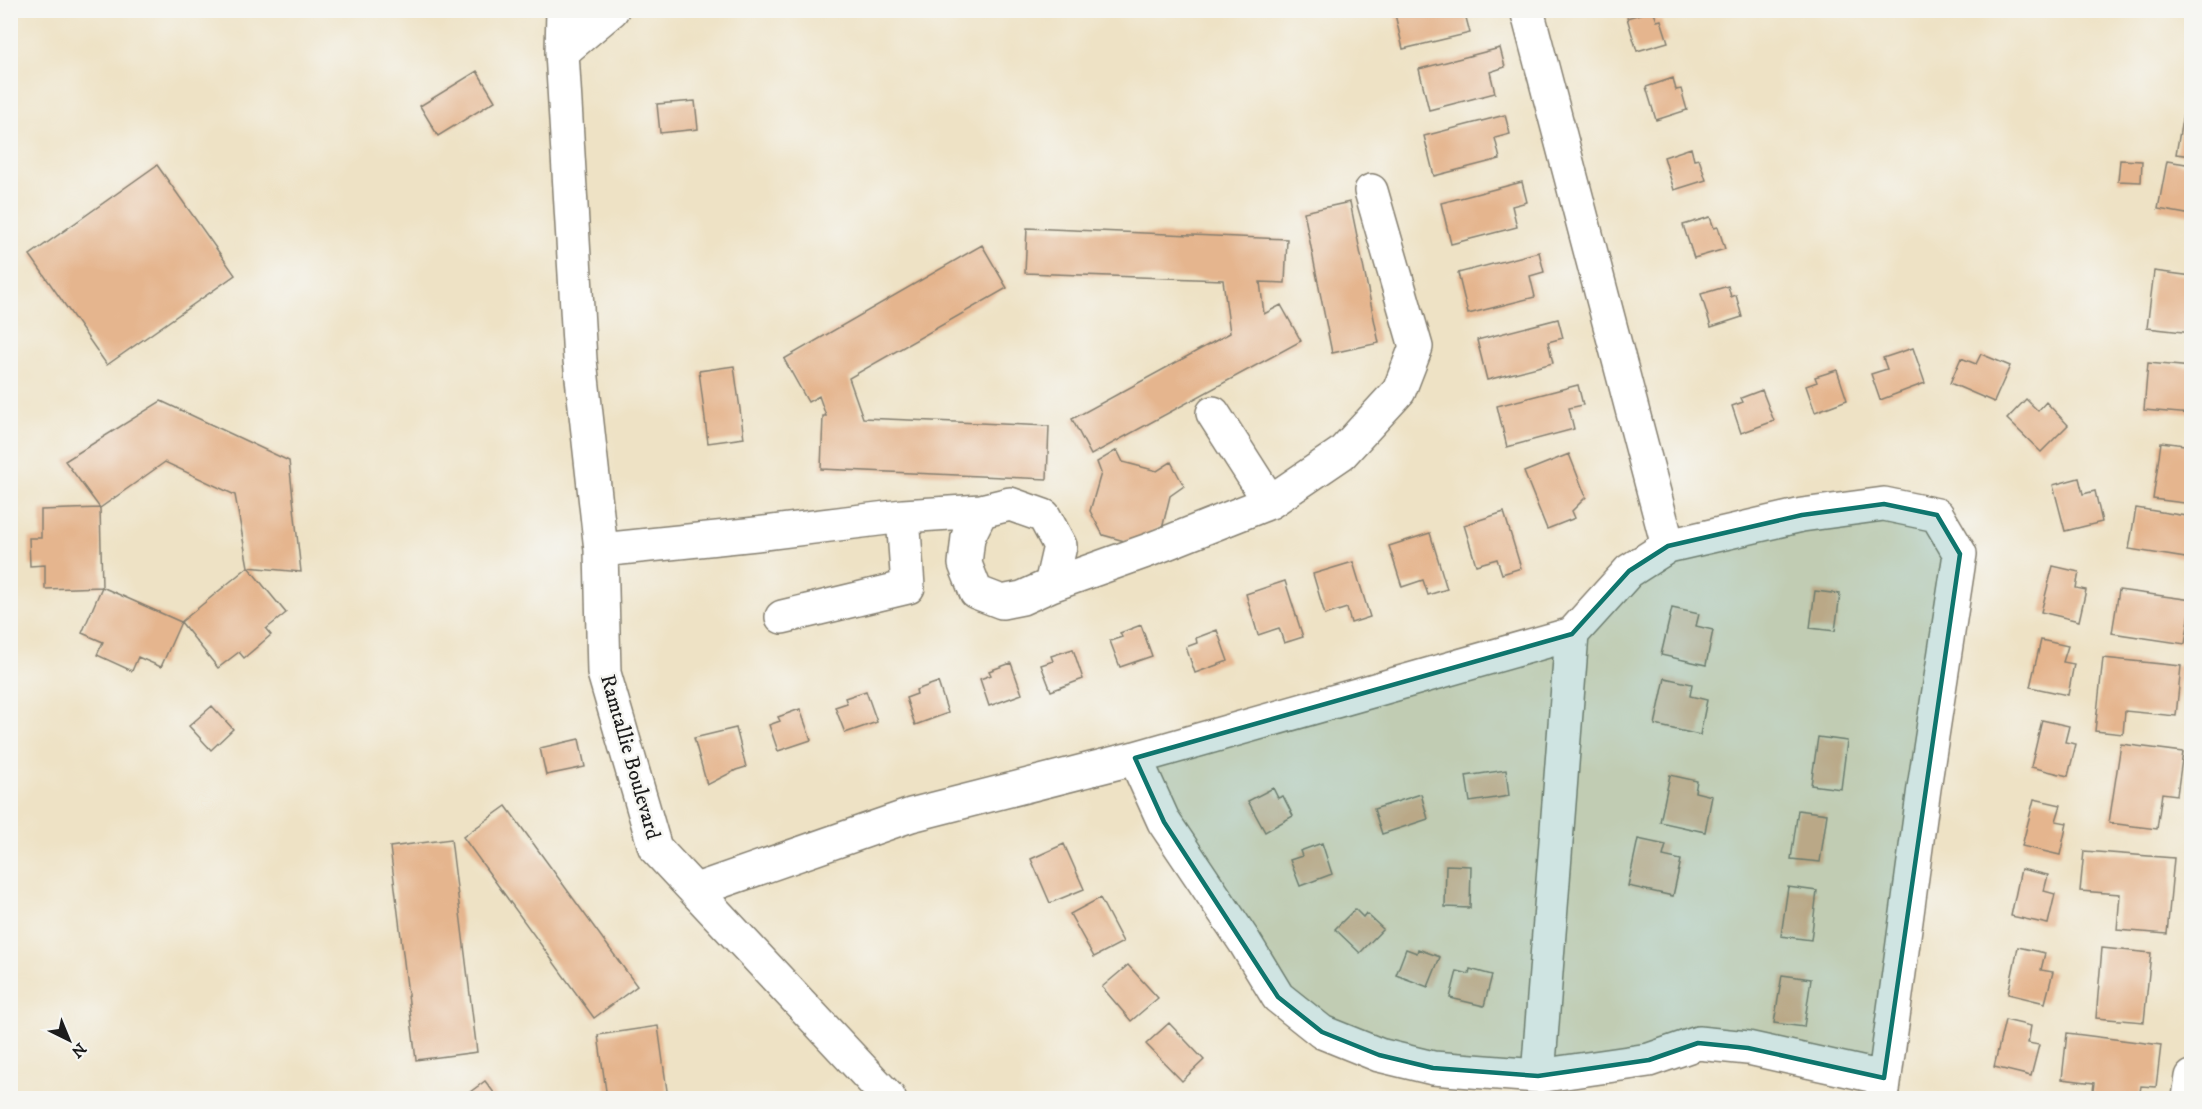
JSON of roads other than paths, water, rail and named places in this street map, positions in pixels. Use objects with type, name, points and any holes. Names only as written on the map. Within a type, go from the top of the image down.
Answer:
[{"type":"street","name":"Ramtallie Boulevard","points":[[563,10],[562,52],[580,360],[601,550],[604,673],[655,848],[889,1098]]},
{"type":"street","points":[[562,52],[612,10]]},
{"type":"street","points":[[1527,10],[1668,546]]},
{"type":"street","points":[[981,511],[968,537],[965,564],[976,592],[1002,602],[1022,598],[1270,502],[1342,453],[1399,391],[1416,347],[1371,191]]},
{"type":"street","points":[[1213,413],[1270,502]]},
{"type":"street","points":[[601,550],[903,516],[981,511],[1010,504],[1044,516],[1060,546],[1051,585]]},
{"type":"street","points":[[696,890],[911,815],[1135,758],[1572,634],[1629,571],[1668,546],[1802,515],[1884,504],[1937,514],[1960,554],[1924,788],[1883,1088],[1748,1047],[1698,1043],[1649,1060],[1538,1076],[1432,1068],[1379,1055],[1322,1032],[1278,997],[1244,941],[1164,822],[1135,758]]},
{"type":"street","points":[[782,617],[908,587],[903,516]]},
{"type":"street","points":[[1538,1076],[1572,634]]},
{"type":"street","points":[[2189,1098],[2192,1077]]}]
